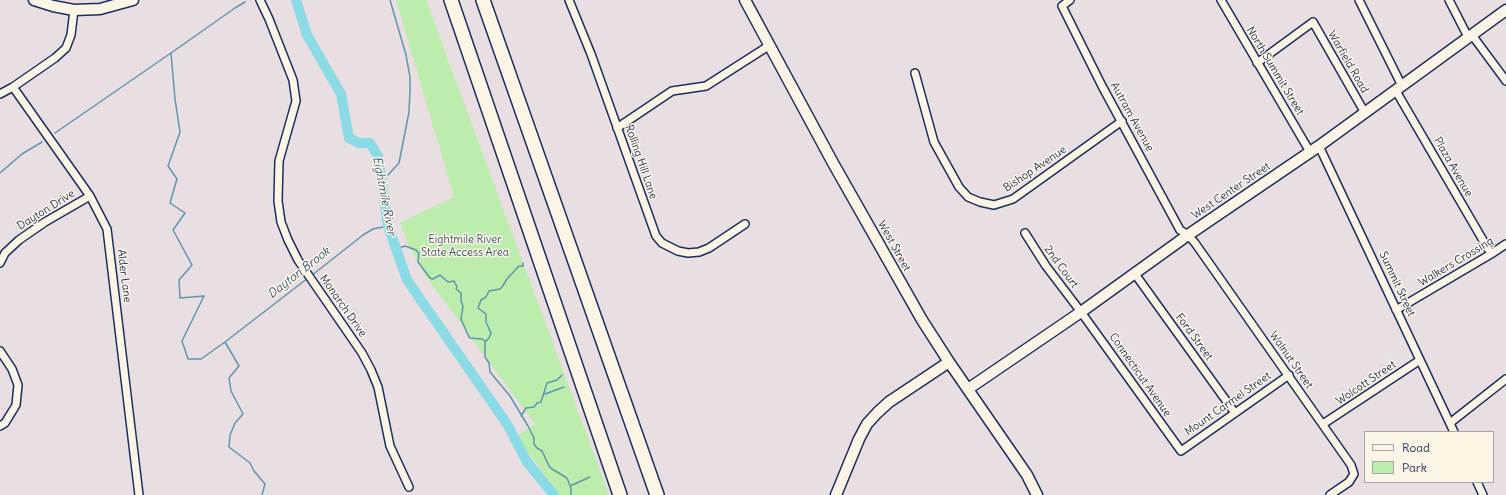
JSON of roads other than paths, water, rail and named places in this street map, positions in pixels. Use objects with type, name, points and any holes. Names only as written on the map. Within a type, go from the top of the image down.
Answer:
[{"type":"highway","points":[[451,0],[620,495]]},
{"type":"highway","points":[[483,0],[657,495]]},
{"type":"street","points":[[34,0],[52,6],[74,10],[100,9],[133,0]]},
{"type":"street","name":"Monarch Drive","points":[[260,0],[293,80],[296,101],[279,161],[278,201],[281,222],[298,260],[362,353],[371,370],[378,387],[390,446],[409,486]]},
{"type":"street","name":"Rolling Hill Lane","points":[[568,0],[591,54],[656,236],[662,243],[678,251],[688,253],[699,252],[708,248],[745,224]]},
{"type":"street","name":"West Street","points":[[745,0],[922,320],[949,362],[1027,475],[1037,495]]},
{"type":"street","name":"Autram Avenue","points":[[1070,0],[1062,6],[1102,86],[1180,230],[1188,235]]},
{"type":"street","name":"North Summit Street","points":[[1221,0],[1310,152]]},
{"type":"street","name":"Plaza Avenue","points":[[1359,0],[1399,88],[1491,254]]},
{"type":"street","points":[[1449,0],[1470,36],[1506,80]]},
{"type":"street","points":[[0,94],[13,87],[55,58],[66,48],[71,35],[74,10]]},
{"type":"street","name":"West Center Street","points":[[968,389],[1081,312],[1188,235],[1319,146],[1506,10]]},
{"type":"street","name":"Warfield Road","points":[[1257,63],[1313,22],[1365,113]]},
{"type":"street","points":[[617,128],[672,91],[706,86],[770,45]]},
{"type":"street","name":"Bishop Avenue","points":[[915,73],[934,142],[959,187],[968,197],[980,202],[994,205],[1013,199],[1122,121]]},
{"type":"street","name":"Alder Lane","points":[[13,87],[90,196],[107,229],[139,495]]},
{"type":"street","name":"Summit Street","points":[[1319,146],[1454,431]]},
{"type":"street","name":"Dayton Drive","points":[[0,263],[5,253],[19,240],[45,222],[90,196]]},
{"type":"street","name":"2nd Court","points":[[1025,234],[1046,266],[1081,312]]},
{"type":"street","name":"Walnut Street","points":[[1188,235],[1289,375],[1351,465],[1354,474],[1349,482],[1330,495]]},
{"type":"street","name":"Walkers Crossing","points":[[1396,310],[1506,244]]},
{"type":"street","name":"Ford Street","points":[[1135,274],[1235,414]]},
{"type":"street","name":"Connecticut Avenue","points":[[1081,312],[1181,451]]},
{"type":"street","points":[[0,351],[12,369],[18,385],[16,405],[5,423],[0,426]]},
{"type":"street","name":"Wolcott Street","points":[[1323,424],[1420,360]]},
{"type":"street","points":[[836,495],[859,439],[867,424],[877,412],[889,402],[949,362]]},
{"type":"street","name":"Mount Carmel Street","points":[[1181,451],[1289,375]]},
{"type":"street","points":[[1450,423],[1506,379]]},
{"type":"street","points":[[1477,483],[1483,495]]},
{"type":"waterway","name":"Eightmile River","points":[[296,0],[307,35],[341,94],[349,138],[359,143],[370,143],[378,156],[388,226],[407,280],[507,424],[527,462],[554,495]]},
{"type":"waterway","points":[[381,176],[388,175],[399,163],[409,112],[410,77],[406,55],[390,0]]},
{"type":"waterway","name":"Dayton Brook","points":[[225,342],[201,359],[188,359],[182,341],[204,296],[180,298],[179,280],[192,265],[173,230],[185,213],[170,203],[177,179],[168,166],[180,132],[175,99],[171,53],[245,2]]},
{"type":"waterway","points":[[55,133],[171,53]]},
{"type":"waterway","points":[[0,173],[22,154],[42,142]]},
{"type":"waterway","name":"Dayton Brook","points":[[311,276],[363,235],[373,229],[388,226]]},
{"type":"waterway","points":[[396,249],[405,246],[416,250],[419,253],[418,262],[430,278],[433,279],[440,275],[448,282],[454,281],[457,287],[456,289],[461,293],[461,301],[463,306],[461,319],[468,335],[470,338],[482,339],[485,341],[485,357],[489,363],[490,372],[510,396],[528,426],[534,438],[534,444],[542,451],[549,466],[567,478],[571,488],[571,495]]},
{"type":"waterway","points":[[485,342],[491,333],[486,322],[486,314],[478,308],[481,300],[486,297],[489,291],[500,289],[519,266],[523,266],[523,263]]},
{"type":"waterway","name":"Dayton Brook","points":[[262,495],[265,484],[254,471],[250,463],[229,447],[230,435],[235,423],[243,414],[231,391],[229,378],[239,366],[225,342],[308,278]]},
{"type":"waterway","points":[[521,416],[526,408],[534,407],[537,403],[541,402],[547,383],[557,380],[562,375]]},
{"type":"waterway","points":[[545,394],[564,387]]},
{"type":"waterway","points":[[570,486],[590,477]]},
{"type":"park label","name":"Eightmile River State Access Area","points":[[465,246]]}]
